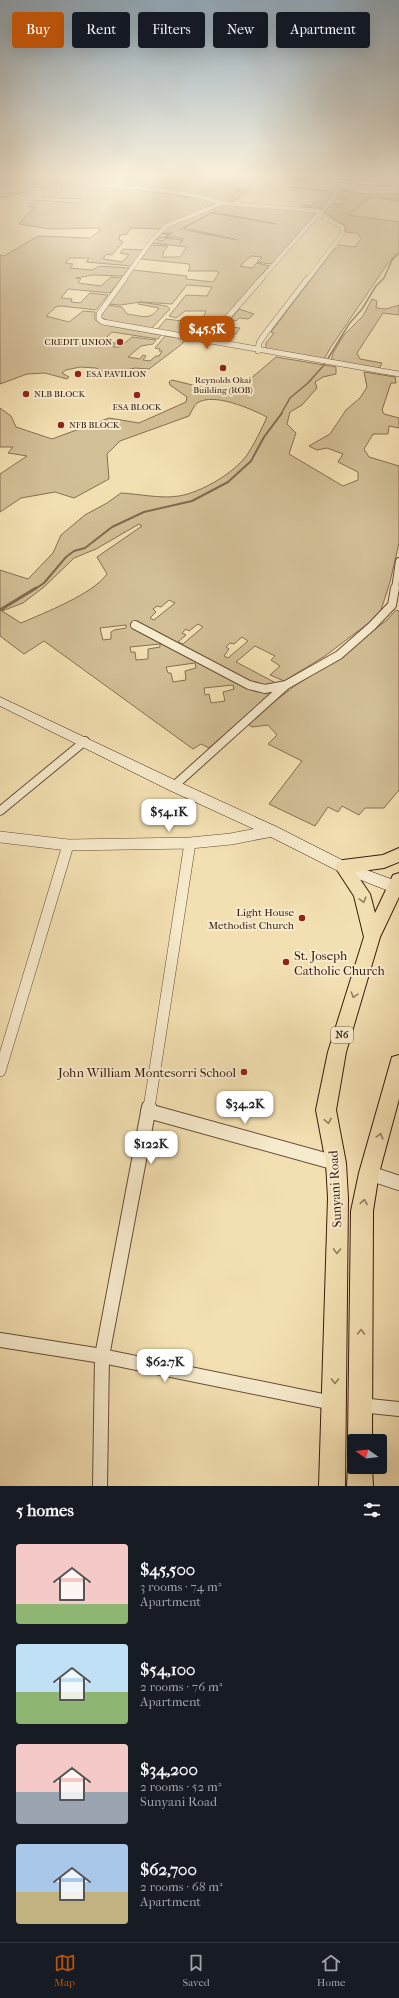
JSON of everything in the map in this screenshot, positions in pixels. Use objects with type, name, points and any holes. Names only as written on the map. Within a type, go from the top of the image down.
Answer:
[{"type":"main road","points":[[372,937],[362,894],[343,867],[384,861],[399,855]]},
{"type":"main road","name":"Sunyani Road","points":[[332,1486],[338,1198],[336,1163],[326,1110],[337,1052],[372,937],[398,886]]},
{"type":"main road","points":[[360,1434],[362,1211],[369,1173],[399,1064]]},
{"type":"main road","points":[[360,1474],[360,1486]]},
{"type":"street","points":[[150,243],[99,314],[100,319],[111,325],[399,374]]},
{"type":"street","points":[[209,342],[213,334],[292,243]]},
{"type":"street","points":[[258,350],[259,343],[265,334],[335,243]]},
{"type":"street","points":[[174,786],[286,685],[339,655],[395,606],[399,561]]},
{"type":"street","points":[[135,625],[249,685],[265,689],[286,685]]},
{"type":"street","points":[[1,702],[174,786],[272,831],[343,867],[398,886]]},
{"type":"street","points":[[0,811],[85,742]]},
{"type":"street","points":[[0,837],[68,845],[190,843],[231,839],[272,831]]},
{"type":"street","points":[[100,1486],[102,1356],[148,1111],[190,843]]},
{"type":"street","points":[[0,1071],[68,845]]},
{"type":"street","points":[[148,1111],[336,1163]]},
{"type":"street","points":[[369,1173],[399,1183]]},
{"type":"street","points":[[0,1340],[102,1356],[334,1404]]},
{"type":"street","points":[[360,1405],[399,1409]]},
{"type":"shaded area","points":[[26,243],[122,243],[112,255],[107,254],[103,259],[122,262],[129,255],[120,253],[123,249],[143,250],[131,266],[86,262],[89,258],[70,258],[65,263],[73,264],[70,268],[92,270],[100,266],[129,268],[123,276],[93,275],[76,278],[81,279],[78,283],[101,286],[111,277],[122,278],[110,293],[68,289],[61,298],[72,299],[71,302],[80,303],[90,293],[108,295],[96,310],[61,306],[56,307],[46,316],[69,322],[83,311],[95,312],[95,320],[106,325],[161,335],[158,339],[112,332],[102,342],[116,343],[113,347],[120,347],[132,337],[156,340],[153,344],[141,346],[128,357],[140,359],[143,355],[146,356],[143,360],[150,361],[156,356],[159,356],[162,351],[155,348],[165,336],[186,339],[182,344],[149,369],[135,368],[115,373],[106,373],[96,368],[80,367],[66,370],[62,373],[69,377],[67,379],[45,373],[27,374],[0,384],[0,255],[4,256]]},
{"type":"shaded area","points":[[155,243],[290,243],[272,264],[257,262],[262,257],[251,256],[240,266],[252,268],[257,263],[269,266],[207,339],[156,331],[166,319],[189,322],[191,320],[202,320],[206,311],[185,311],[176,318],[169,316],[186,295],[207,296],[212,287],[187,285],[172,304],[141,302],[120,305],[109,304],[133,270],[187,276],[186,279],[213,282],[219,273],[216,271],[188,271],[190,268],[189,264],[141,259],[151,245],[168,246],[162,257],[180,257],[187,247]]},
{"type":"shaded area","points":[[358,243],[399,243],[399,251],[388,263],[324,359],[266,349],[266,343],[274,333],[271,332],[334,249],[336,249],[339,245],[355,247]]},
{"type":"shaded area","points":[[372,299],[377,301],[376,308],[386,309],[399,305],[399,315],[383,313],[357,353],[360,359],[382,363],[379,369],[331,361],[333,353],[344,335],[363,316]]},
{"type":"shaded area","points":[[140,302],[167,306],[170,309],[150,330],[111,323],[101,317],[107,305],[122,307],[127,314],[145,317],[152,315],[159,308],[138,304]]},
{"type":"shaded area","points":[[239,309],[254,314],[248,319],[239,318],[230,323],[234,324],[231,327],[240,328],[236,334],[218,334]]},
{"type":"shaded area","points":[[276,357],[336,367],[336,374],[323,377],[315,382],[317,388],[302,405],[290,412],[287,424],[296,433],[289,454],[343,486],[358,480],[358,472],[338,462],[343,454],[327,448],[317,450],[309,446],[330,434],[346,410],[360,398],[367,387],[364,372],[395,377],[396,383],[391,383],[382,410],[384,414],[399,418],[399,428],[389,426],[388,434],[373,434],[364,449],[369,457],[399,466],[399,543],[390,582],[381,610],[370,622],[325,656],[284,681],[270,675],[280,666],[271,660],[275,656],[255,646],[236,662],[276,683],[276,690],[209,748],[201,744],[193,749],[44,641],[24,654],[0,636],[0,570],[28,579],[53,553],[61,535],[85,515],[107,503],[121,493],[172,497],[188,494],[217,481],[241,462],[247,455],[267,417],[242,406],[222,400],[204,400],[197,403],[189,416],[120,441],[107,454],[109,479],[74,498],[55,492],[21,498],[0,512],[0,474],[27,456],[8,453],[13,447],[0,447],[0,408],[11,416],[16,427],[52,439],[109,418],[139,423],[186,402],[187,397],[170,385],[169,382],[172,380],[225,393],[235,392]],"holes":[[[139,524],[142,526],[97,557],[107,574],[91,589],[80,596],[21,623],[2,611],[23,603],[44,587],[74,558],[96,549]],[[169,600],[175,603],[154,620],[150,618],[156,612],[153,609],[157,606],[161,607]],[[198,624],[203,627],[183,644],[178,642],[186,635],[182,633],[186,629],[189,631]],[[126,625],[126,628],[111,632],[111,639],[103,640],[100,628]],[[242,637],[248,641],[228,658],[224,656],[229,649],[226,647],[230,643],[234,644]],[[160,644],[160,647],[148,649],[148,659],[136,660],[135,652],[131,652],[130,647]],[[195,663],[196,668],[185,671],[186,680],[173,682],[171,673],[168,673],[166,667]],[[233,685],[234,689],[223,692],[225,701],[211,703],[209,694],[205,695],[204,688]]]},
{"type":"shaded area","points":[[396,610],[399,611],[399,790],[384,808],[365,808],[359,815],[342,806],[338,812],[328,807],[315,826],[269,804],[302,761],[268,744],[277,735],[268,725],[252,727],[246,723],[296,685],[329,664],[387,620]]},
{"type":"waterway","points":[[281,414],[290,398],[308,383],[324,365],[349,324],[362,309],[376,286],[384,278],[392,260],[399,253]]},
{"type":"waterway","points":[[35,589],[44,583],[66,557],[74,551],[85,548],[112,527],[144,512],[192,501],[228,482],[251,461],[264,437],[282,413]]},
{"type":"waterway","points":[[0,610],[36,588]]},
{"type":"place","name":"CREDIT UNION","points":[[120,342]]},
{"type":"place","name":"Reynolds Okai Building (ROB)","points":[[223,368]]},
{"type":"place","name":"ESA PAVILION","points":[[78,374]]},
{"type":"place","name":"NLB BLOCK","points":[[26,394]]},
{"type":"place","name":"ESA BLOCK","points":[[137,395]]},
{"type":"place","name":"NFB BLOCK","points":[[61,425]]},
{"type":"place","name":"Light House Methodist Church","points":[[302,918]]},
{"type":"place","name":"St. Joseph Catholic Church","points":[[286,962]]},
{"type":"place","name":"John William Montesorri School","points":[[244,1072]]}]
